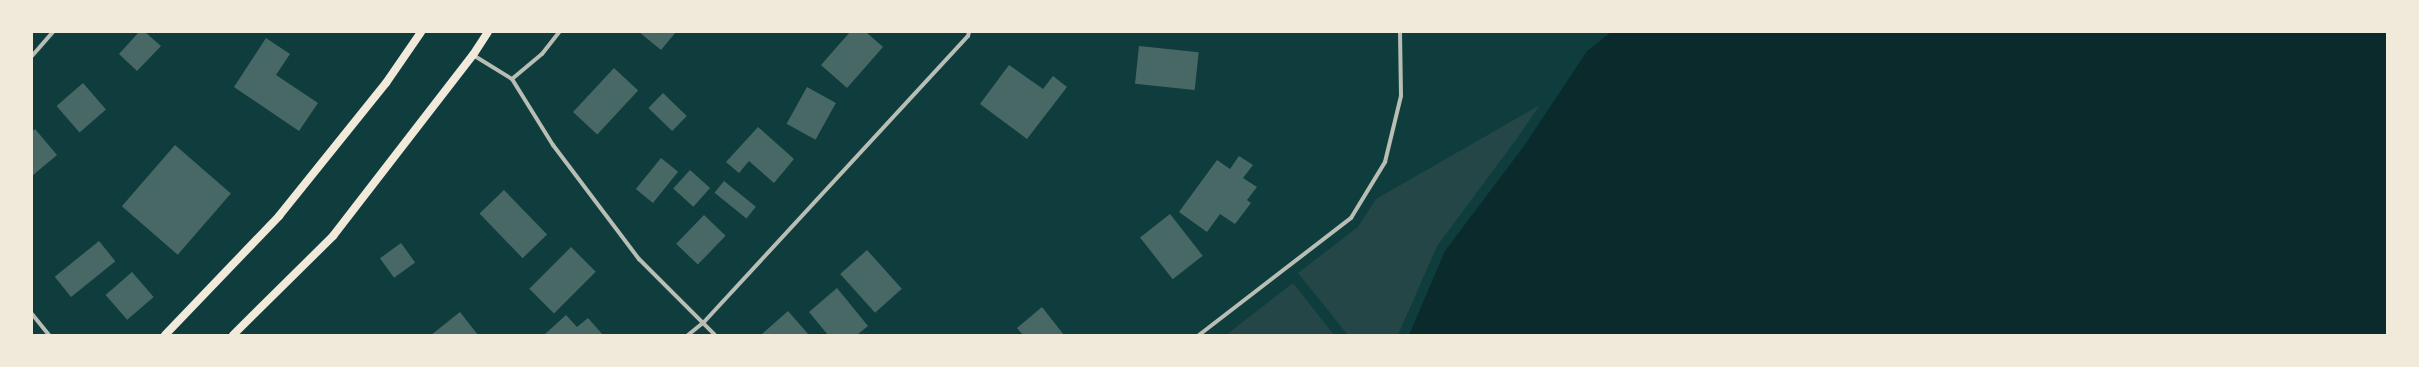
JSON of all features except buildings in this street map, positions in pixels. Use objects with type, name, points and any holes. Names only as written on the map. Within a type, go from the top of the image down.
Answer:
[{"type":"main road","points":[[164,335],[279,216],[386,83],[421,32]]},
{"type":"main road","points":[[233,335],[333,236],[473,55],[488,32]]},
{"type":"street","points":[[32,56],[53,32]]},
{"type":"street","points":[[512,79],[542,54],[559,32]]},
{"type":"street","points":[[688,335],[704,322],[968,36],[969,32]]},
{"type":"street","points":[[1199,335],[1350,218],[1385,162],[1401,96],[1400,32]]},
{"type":"street","points":[[473,55],[512,79],[553,145],[639,259],[704,322],[715,335]]},
{"type":"street","points":[[32,314],[49,335]]},
{"type":"shaded area","points":[[1611,32],[2387,32],[2387,335],[1409,335],[1445,251],[1524,146],[1587,51]]},
{"type":"shaded area","points":[[1540,105],[1437,246],[1398,335],[1348,335],[1298,273],[1358,227],[1376,199]]},
{"type":"shaded area","points":[[1293,283],[1334,335],[1226,335]]}]
